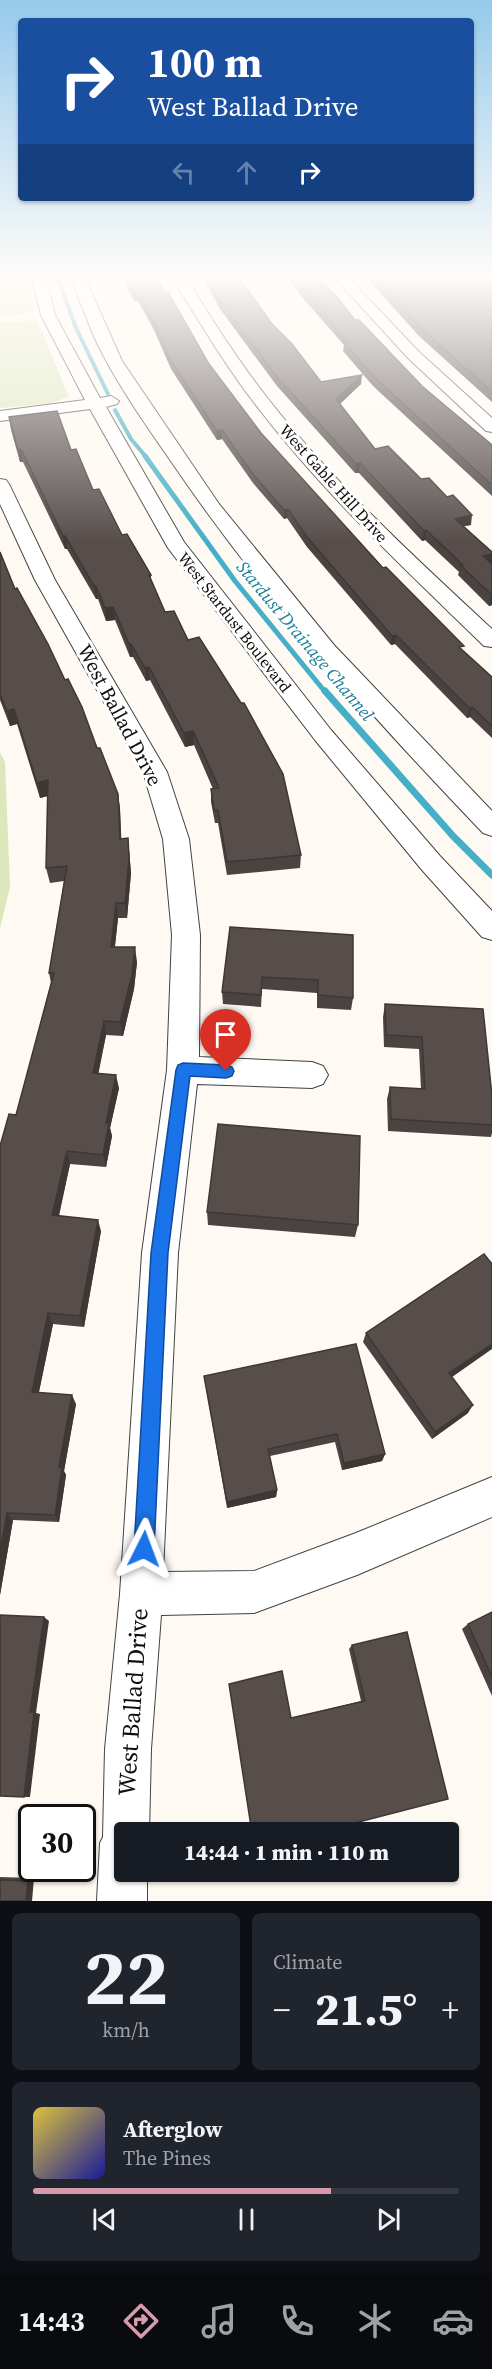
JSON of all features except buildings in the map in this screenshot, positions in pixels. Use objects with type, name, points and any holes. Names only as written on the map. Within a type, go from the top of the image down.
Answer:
[{"type":"street","name":"West Stardust Boulevard","points":[[74,365],[175,544],[231,619],[346,763],[431,863],[492,929]]},
{"type":"street","points":[[119,365],[137,397],[219,519],[300,619],[407,740],[492,827]]},
{"type":"street","name":"West Gable Hill Drive","points":[[236,365],[278,422],[341,494],[389,543],[492,640]]},
{"type":"street","points":[[423,365],[492,428]]},
{"type":"street","points":[[0,416],[137,397]]},
{"type":"street","name":"West Ballad Drive","points":[[0,484],[45,580],[154,772],[176,839],[186,935],[183,1070],[160,1253],[141,1594],[128,1749],[125,1822]]},
{"type":"street","points":[[183,1070],[312,1075]]},
{"type":"street","points":[[141,1594],[254,1592],[357,1554],[492,1497]]},
{"type":"street","points":[[122,1901],[123,1882]]},
{"type":"green space","points":[[0,365],[56,365],[69,397],[48,404],[0,408]]},
{"type":"green space","points":[[0,752],[5,762],[10,887],[0,928]]},
{"type":"waterway","name":"Stardust Drainage Channel","points":[[94,365],[108,394]]},
{"type":"waterway","name":"Stardust Drainage Channel","points":[[115,410],[131,439],[147,458]]},
{"type":"waterway","name":"Stardust Drainage Channel","points":[[145,456],[235,581],[326,693]]},
{"type":"waterway","name":"Stardust Drainage Channel","points":[[325,691],[453,836],[492,875]]},
{"type":"route","points":[[144,1549],[160,1253],[183,1070],[226,1071]]}]
